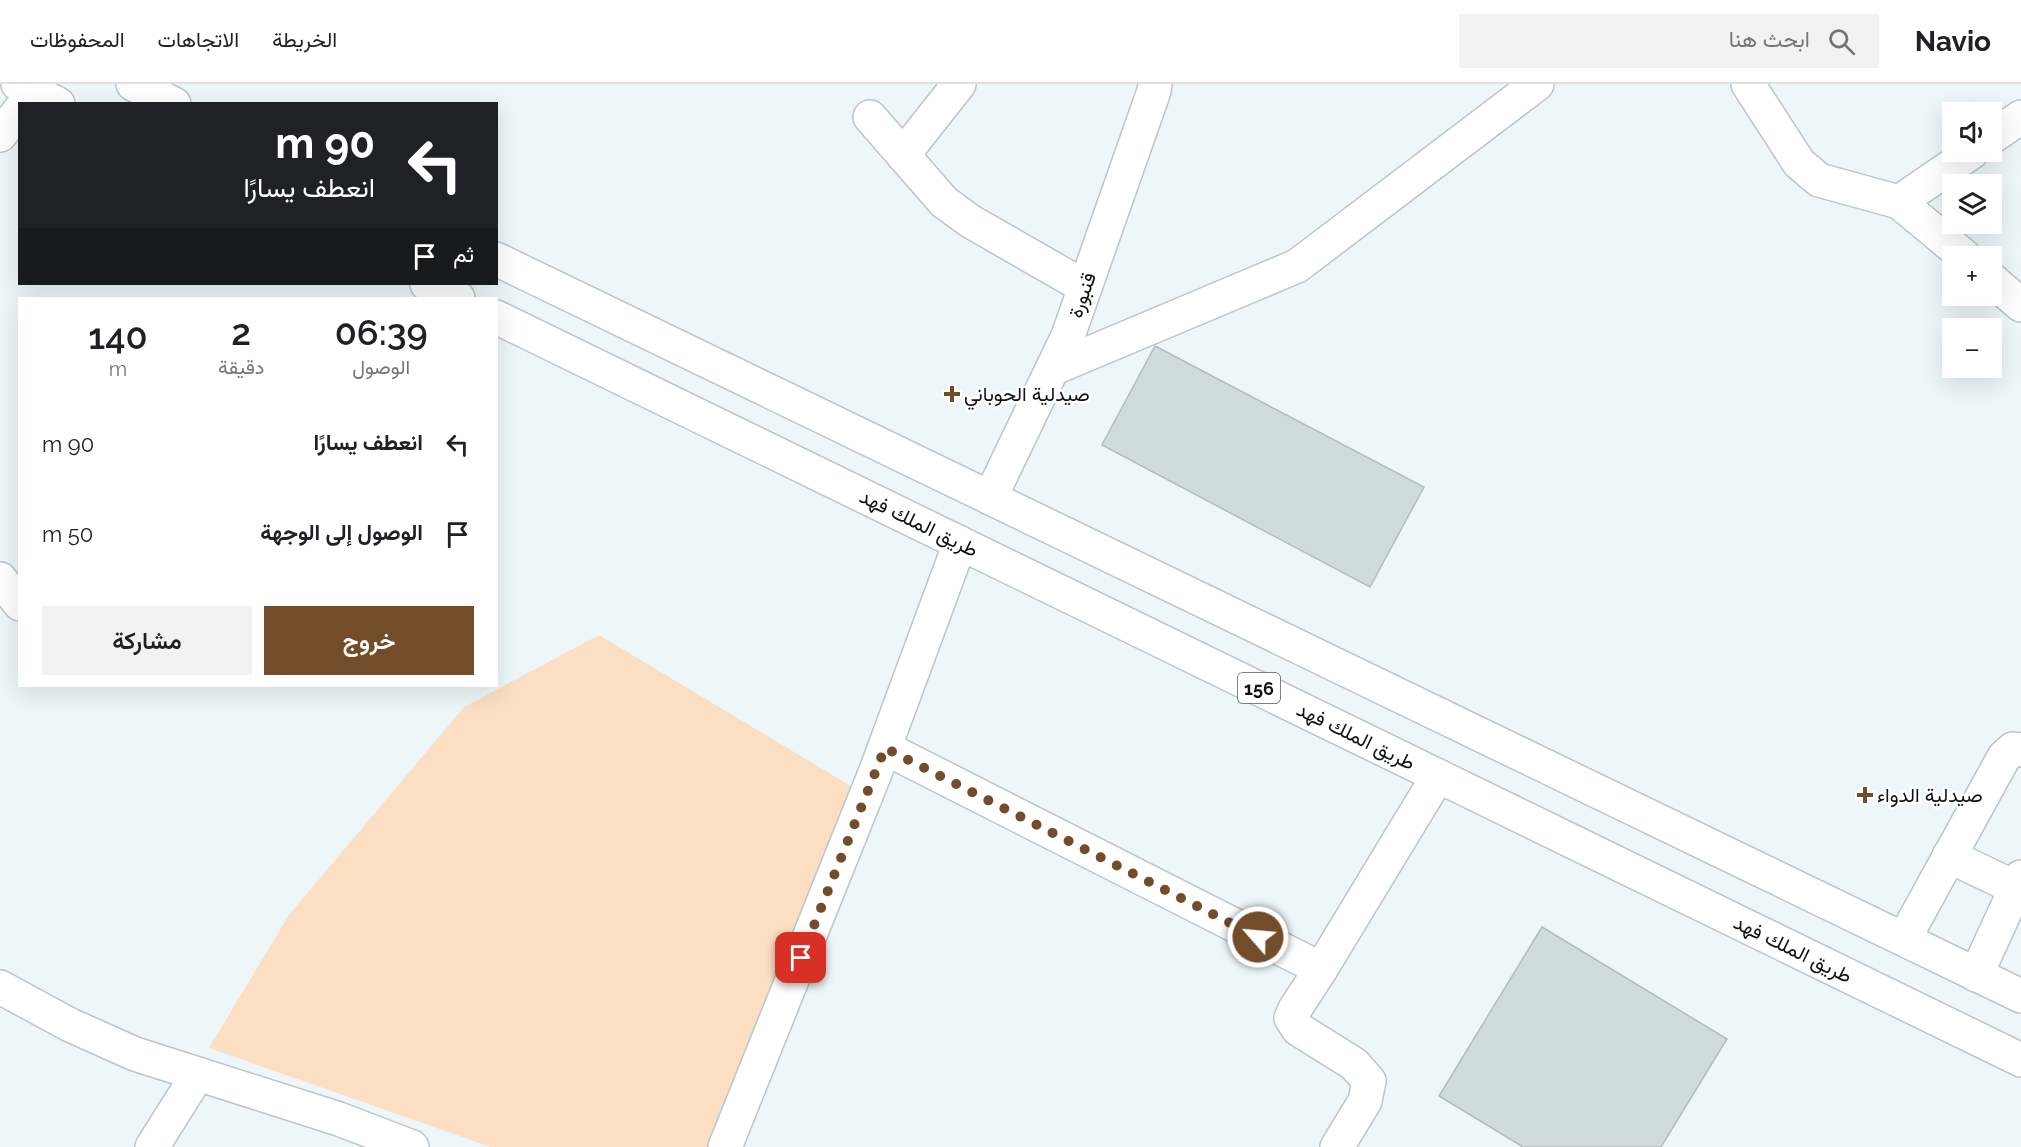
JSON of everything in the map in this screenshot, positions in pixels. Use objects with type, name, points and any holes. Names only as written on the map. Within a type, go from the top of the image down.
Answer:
[{"type":"main road","points":[[133,84],[170,102]]},
{"type":"main road","points":[[903,155],[959,84]]},
{"type":"main road","name":"قنبورة","points":[[990,498],[1068,336],[1155,84]]},
{"type":"main road","points":[[1052,369],[1297,266],[1537,84]]},
{"type":"main road","points":[[1748,84],[1799,163],[1819,180],[1899,202],[1952,246]]},
{"type":"main road","points":[[0,135],[18,114]]},
{"type":"main road","points":[[870,117],[944,202],[970,221],[1085,287]]},
{"type":"main road","points":[[2002,131],[2021,117]]},
{"type":"main road","points":[[1899,202],[1957,162]]},
{"type":"main road","points":[[498,260],[2021,996]]},
{"type":"main road","points":[[429,285],[456,297]]},
{"type":"main road","points":[[2002,288],[2021,304]]},
{"type":"main road","name":"طريق الملك فهد","points":[[498,318],[2021,1060]]},
{"type":"main road","points":[[725,1147],[885,748],[960,543]]},
{"type":"main road","points":[[0,579],[18,602]]},
{"type":"main road","points":[[885,748],[1321,969]]},
{"type":"main road","points":[[1904,939],[2004,757],[2013,749],[2021,750]]},
{"type":"main road","points":[[1337,1147],[1365,1101],[1369,1081],[1354,1064],[1298,1029],[1292,1018],[1295,1009],[1438,776]]},
{"type":"main road","points":[[1949,856],[2018,883],[1976,975]]},
{"type":"main road","points":[[4,984],[70,1025],[135,1054],[339,1119],[412,1147]]},
{"type":"main road","points":[[152,1147],[198,1074]]},
{"type":"shaded area","points":[[599,635],[864,794],[707,1147],[491,1147],[209,1048],[289,915],[464,707]]},
{"type":"building","points":[[1155,346],[1424,487],[1370,587],[1102,445]]},
{"type":"building","points":[[1542,927],[1727,1039],[1661,1147],[1523,1147],[1439,1096]]},
{"type":"place","name":"صيدلية الحوباني","points":[[952,394]]},
{"type":"place","name":"صيدلية الدواء","points":[[1865,795]]},
{"type":"route","points":[[801,958],[885,748],[1258,937]]}]
